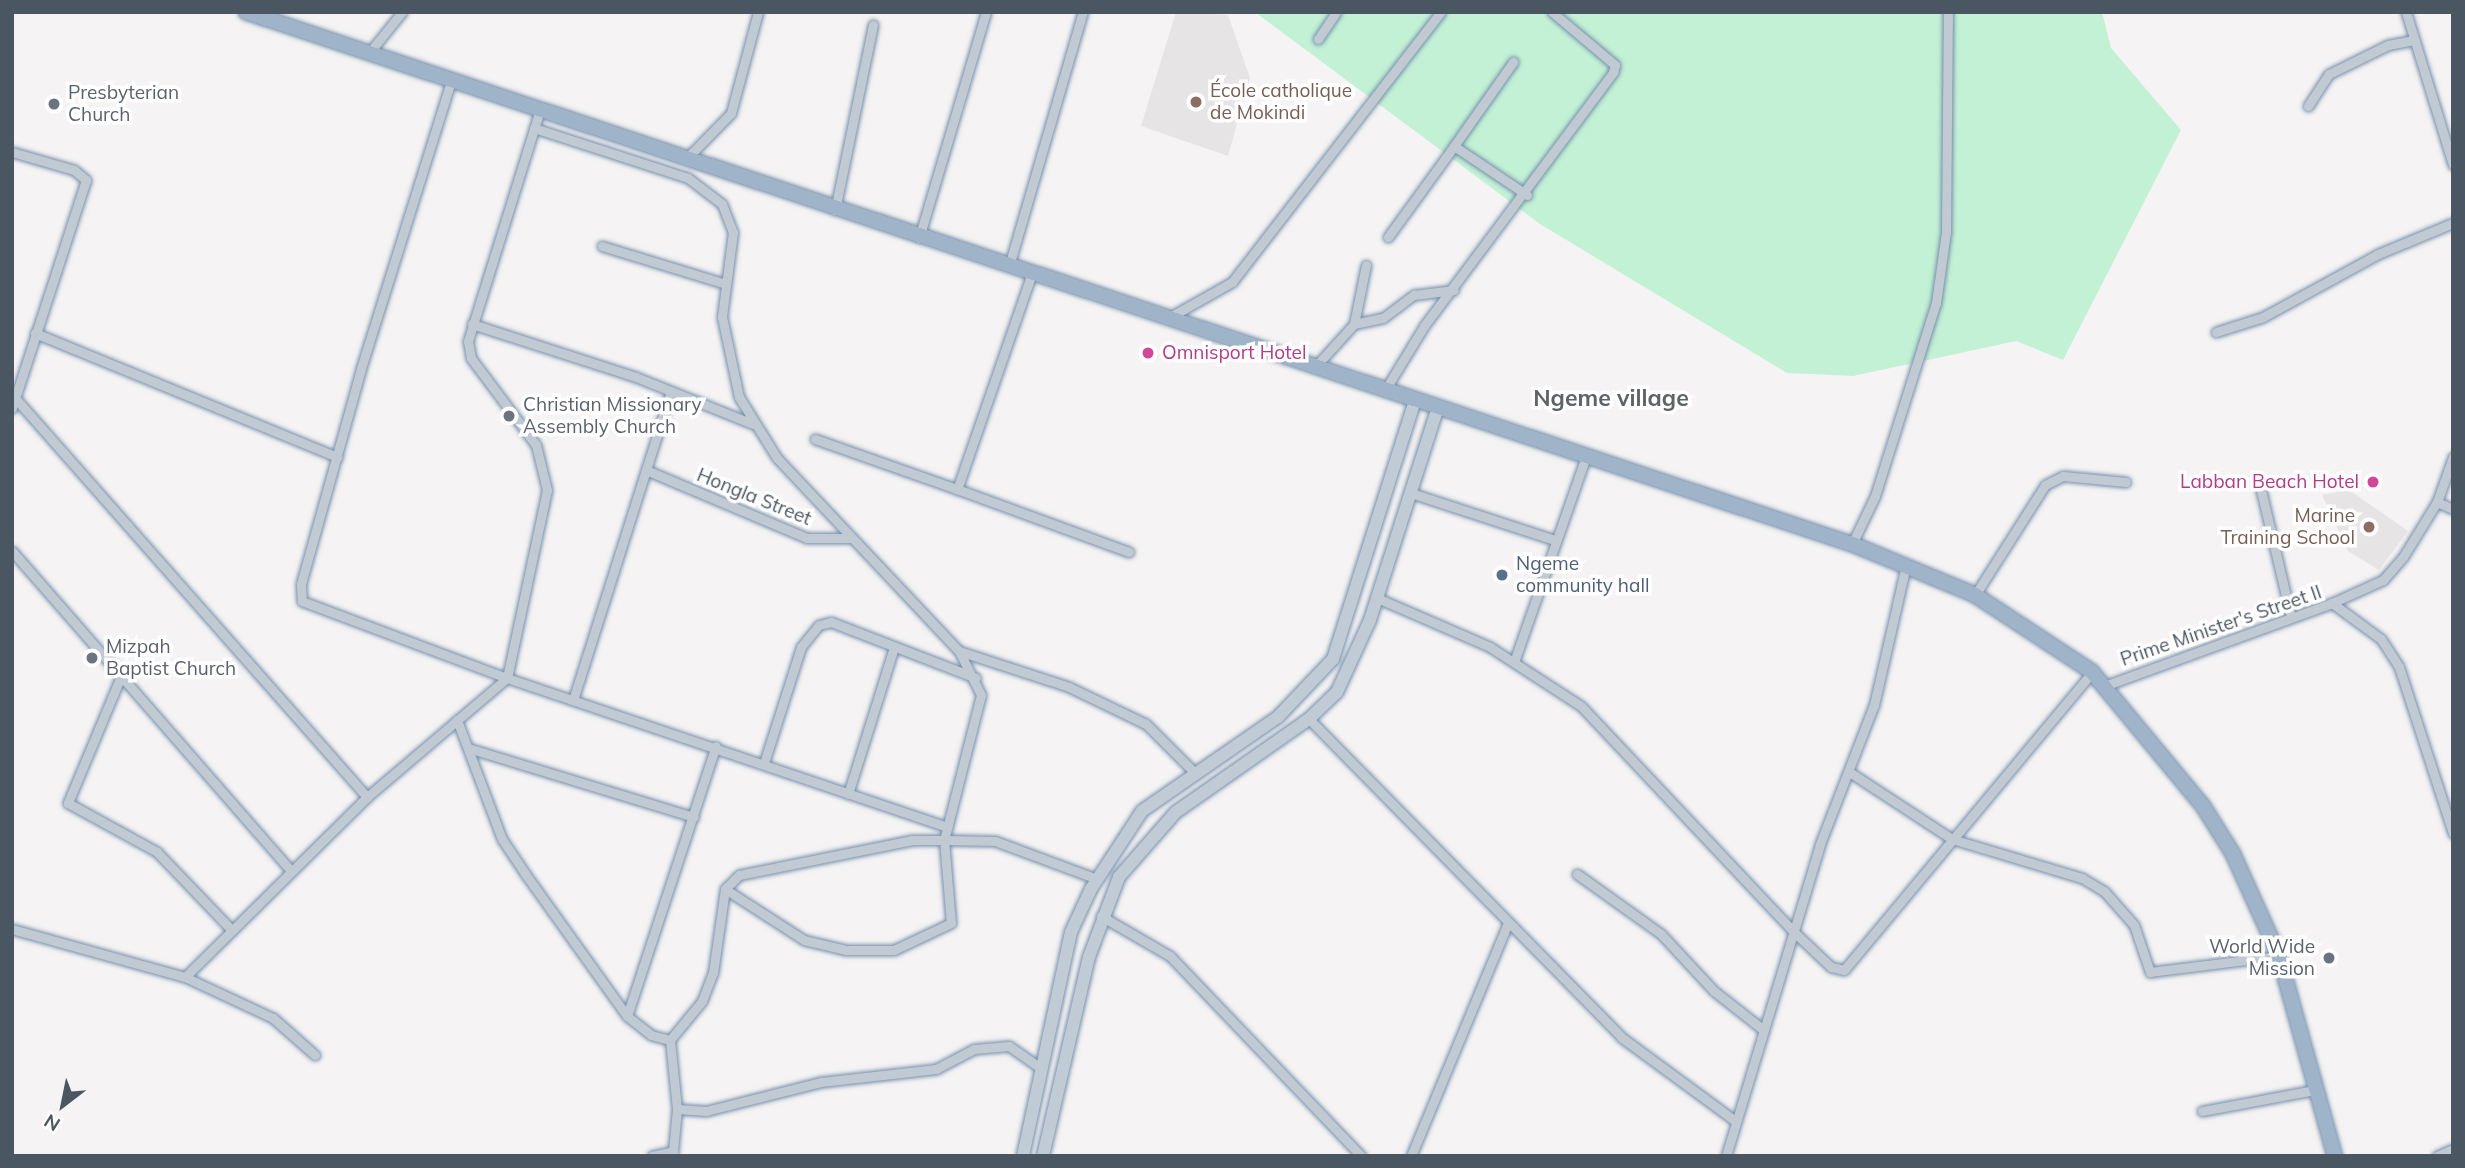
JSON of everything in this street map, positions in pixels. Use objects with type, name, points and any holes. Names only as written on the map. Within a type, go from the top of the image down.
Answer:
[{"type":"highway","points":[[246,12],[452,78],[919,238],[1170,317],[1852,544],[1975,595],[2092,672],[2107,685],[2203,806],[2233,853],[2279,956],[2314,1090],[2335,1156]]},
{"type":"main road","points":[[1023,1156],[1071,932],[1097,878],[1142,811],[1193,771],[1278,717],[1333,659],[1415,400]]},
{"type":"main road","points":[[1043,1156],[1101,916],[1146,840],[1310,719],[1337,692],[1377,598],[1438,407]]},
{"type":"street","points":[[369,53],[402,12]]},
{"type":"street","points":[[686,159],[732,113],[758,12]]},
{"type":"street","points":[[919,238],[986,12]]},
{"type":"street","points":[[1009,266],[1083,12]]},
{"type":"street","points":[[1318,39],[1336,12]]},
{"type":"street","points":[[1170,317],[1232,282],[1441,12]]},
{"type":"street","points":[[1385,390],[1454,290],[1527,195],[1615,65],[1552,12]]},
{"type":"street","points":[[1852,544],[1899,427],[1936,303],[1946,232],[1948,12]]},
{"type":"street","points":[[2406,12],[2453,165]]},
{"type":"street","points":[[835,209],[873,24]]},
{"type":"street","points":[[2308,106],[2329,74],[2388,45],[2413,40]]},
{"type":"street","points":[[1388,237],[1513,62]]},
{"type":"street","points":[[452,78],[300,584],[302,601],[507,678],[716,746],[947,827]]},
{"type":"street","points":[[185,977],[230,928],[368,797],[507,678],[547,490],[536,445],[471,358],[472,324],[540,110]]},
{"type":"street","points":[[534,128],[688,178],[713,195],[733,232],[723,284],[730,362],[753,424],[852,538],[959,651],[976,678],[977,729],[944,840],[951,922],[894,950],[846,950],[804,940],[725,889]]},
{"type":"street","points":[[1454,146],[1527,195]]},
{"type":"street","points":[[12,152],[74,170],[86,180],[14,404],[368,797]]},
{"type":"street","points":[[2216,332],[2263,317],[2378,254],[2453,223]]},
{"type":"street","points":[[602,246],[723,284]]},
{"type":"street","points":[[1316,366],[1354,324],[1366,265]]},
{"type":"street","points":[[957,489],[1032,273]]},
{"type":"street","points":[[1354,324],[1383,318],[1414,295],[1454,290]]},
{"type":"street","points":[[472,324],[671,391],[753,424]]},
{"type":"street","points":[[35,333],[338,457]]},
{"type":"street","points":[[573,699],[671,391]]},
{"type":"street","points":[[816,439],[1129,552]]},
{"type":"street","points":[[1514,662],[1552,539],[1586,456]]},
{"type":"street","points":[[2332,603],[2383,580],[2437,502],[2453,457]]},
{"type":"street","name":"Hongla Street","points":[[646,471],[807,538],[852,538]]},
{"type":"street","points":[[1975,595],[2045,485],[2063,476],[2126,482]]},
{"type":"street","points":[[2260,486],[2291,617]]},
{"type":"street","points":[[1411,493],[1552,539]]},
{"type":"street","points":[[2437,502],[2453,509]]},
{"type":"street","points":[[12,551],[290,871]]},
{"type":"street","points":[[1726,1156],[1761,1028],[1794,932],[1820,844],[1851,773],[1906,565]]},
{"type":"street","points":[[1377,598],[1514,662],[1581,706],[1632,754],[1794,932],[1831,967],[1844,970],[2092,672]]},
{"type":"street","name":"Prime Minister's Street II","points":[[2107,685],[2332,603],[2381,639],[2399,667],[2453,833]]},
{"type":"street","points":[[764,763],[801,647],[819,625],[831,622],[976,678]]},
{"type":"street","points":[[848,794],[894,648]]},
{"type":"street","points":[[959,651],[1069,687],[1146,724],[1193,771]]},
{"type":"street","points":[[121,676],[68,803],[157,852],[230,928]]},
{"type":"street","points":[[1310,719],[1507,925],[1620,1037],[1734,1120]]},
{"type":"street","points":[[457,720],[502,839],[627,1016],[651,1035],[670,1040]]},
{"type":"street","points":[[627,1016],[716,746]]},
{"type":"street","points":[[468,748],[694,817]]},
{"type":"street","points":[[1851,773],[1952,839],[2082,878],[2104,891],[2134,925],[2150,972],[2279,956]]},
{"type":"street","points":[[725,889],[764,866],[944,840],[995,841],[1097,878]]},
{"type":"street","points":[[1577,874],[1661,934],[1714,991],[1761,1028]]},
{"type":"street","points":[[673,1151],[677,1109],[670,1040],[702,1001],[713,973],[725,889]]},
{"type":"street","points":[[1101,916],[1170,956],[1361,1156]]},
{"type":"street","points":[[1411,1156],[1507,925]]},
{"type":"street","points":[[12,929],[185,977],[273,1018],[315,1055]]},
{"type":"street","points":[[677,1109],[706,1111],[821,1082],[936,1069],[974,1049],[1009,1046],[1040,1068]]},
{"type":"street","points":[[2202,1111],[2314,1090]]},
{"type":"street","points":[[2437,1156],[2453,1149]]},
{"type":"street","points":[[652,1156],[673,1151],[684,1156]]},
{"type":"shaded area","name":"École catholique de Mokindi","points":[[1176,12],[1228,15],[1250,78],[1228,156],[1141,126]]},
{"type":"shaded area","name":"Marine Training School","points":[[2349,490],[2408,531],[2379,570],[2348,551],[2322,495]]},
{"type":"green space","points":[[1255,12],[2102,12],[2111,48],[2181,130],[2063,360],[2016,341],[1853,376],[1787,373],[1540,224]]},
{"type":"place","name":"École catholique de Mokindi","points":[[1196,102]]},
{"type":"place","name":"Presbyterian Church","points":[[54,104]]},
{"type":"place","name":"Omnisport Hotel","points":[[1148,353]]},
{"type":"place","name":"Christian Missionary Assembly Church","points":[[509,416]]},
{"type":"place","name":"Labban Beach Hotel","points":[[2373,482]]},
{"type":"place","name":"Marine Training School","points":[[2369,527]]},
{"type":"place","name":"Ngeme community hall","points":[[1502,575]]},
{"type":"place","name":"Mizpah Baptist Church","points":[[92,658]]},
{"type":"place","name":"World Wide Mission","points":[[2329,958]]},
{"type":"district","name":"Ngeme village","points":[[1611,398]]}]
